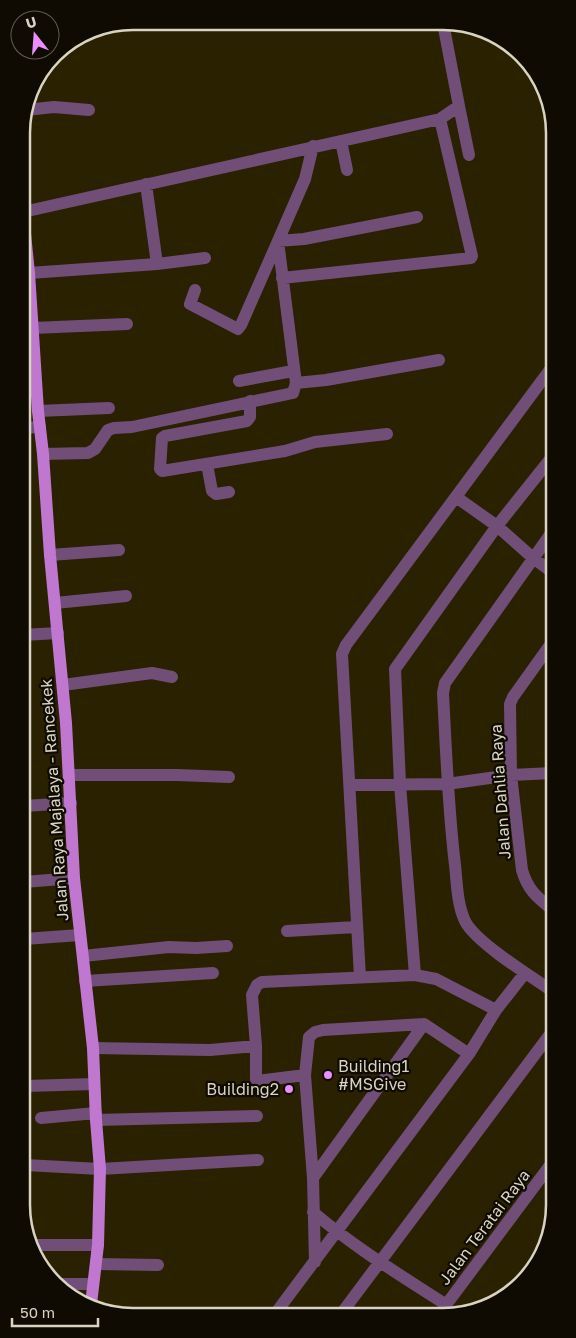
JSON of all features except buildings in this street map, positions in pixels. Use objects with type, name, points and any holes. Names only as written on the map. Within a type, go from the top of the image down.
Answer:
[{"type":"main road","name":"Jalan Raya Majalaya - Rancekek","points":[[30,311],[33,328],[50,555],[63,684],[74,878],[93,1048],[100,1169],[98,1245],[92,1299]]},
{"type":"street","points":[[444,30],[469,155]]},
{"type":"street","points":[[33,109],[54,106],[89,110]]},
{"type":"street","points":[[30,206],[146,184],[440,119],[459,106]]},
{"type":"street","points":[[282,278],[471,258],[440,119]]},
{"type":"street","points":[[340,141],[347,170]]},
{"type":"street","points":[[195,290],[190,304],[238,329],[240,328],[305,179],[313,146]]},
{"type":"street","points":[[146,184],[157,264]]},
{"type":"street","points":[[278,240],[304,239],[417,217]]},
{"type":"street","points":[[43,454],[88,453],[95,449],[108,430],[111,429],[132,427],[293,393],[295,390],[294,377],[278,240]]},
{"type":"street","points":[[30,272],[157,264],[205,258]]},
{"type":"street","points":[[33,328],[127,324]]},
{"type":"street","points":[[239,381],[294,377],[326,380],[439,360]]},
{"type":"street","points":[[360,977],[342,654],[346,645],[546,375]]},
{"type":"street","points":[[30,387],[36,387]]},
{"type":"street","points":[[250,401],[250,417],[247,421],[162,438],[160,470],[284,451],[315,442],[386,434]]},
{"type":"street","points":[[38,411],[110,408]]},
{"type":"street","points":[[30,428],[40,427]]},
{"type":"street","points":[[207,464],[212,491],[216,494],[229,492]]},
{"type":"street","points":[[415,975],[400,784],[395,669],[497,526],[546,465]]},
{"type":"street","points":[[456,497],[497,526],[546,568]]},
{"type":"street","points":[[546,540],[446,683],[443,693],[447,784],[459,903],[465,922],[477,936],[546,987]]},
{"type":"street","points":[[50,555],[119,550]]},
{"type":"street","points":[[56,604],[126,596]]},
{"type":"street","points":[[30,635],[58,633]]},
{"type":"street","name":"Jalan Dahlia Raya","points":[[546,651],[510,704],[511,775],[522,870],[526,883],[535,895],[546,904]]},
{"type":"street","points":[[63,684],[152,673],[172,677]]},
{"type":"street","points":[[350,785],[447,784],[511,775],[546,773]]},
{"type":"street","points":[[69,775],[229,777]]},
{"type":"street","points":[[30,806],[71,803]]},
{"type":"street","points":[[30,882],[74,878]]},
{"type":"street","points":[[287,931],[356,927]]},
{"type":"street","points":[[30,939],[80,936]]},
{"type":"street","points":[[82,956],[169,947],[228,946]]},
{"type":"street","points":[[85,981],[213,973]]},
{"type":"street","points":[[280,1308],[469,1054],[496,1010],[525,973]]},
{"type":"street","points":[[305,1076],[256,1081],[256,1046],[252,995],[262,982],[415,975],[436,978],[496,1010]]},
{"type":"street","points":[[315,1262],[313,1178],[305,1076],[309,1037],[315,1032],[323,1030],[424,1024],[469,1054]]},
{"type":"street","points":[[313,1178],[424,1024]]},
{"type":"street","points":[[346,1308],[546,1040]]},
{"type":"street","points":[[93,1048],[210,1050],[256,1046]]},
{"type":"street","points":[[30,1086],[94,1084]]},
{"type":"street","points":[[41,1118],[257,1116]]},
{"type":"street","points":[[30,1166],[100,1169],[258,1160]]},
{"type":"street","name":"Jalan Teratai Raya","points":[[444,1308],[546,1171]]},
{"type":"street","points":[[313,1212],[337,1232],[442,1308]]},
{"type":"street","points":[[38,1245],[98,1245]]},
{"type":"street","points":[[96,1264],[158,1265]]},
{"type":"street","points":[[67,1284],[93,1284]]},
{"type":"place","name":"Building1 #MSGive","points":[[328,1075]]},
{"type":"place","name":"Building2","points":[[289,1089]]}]
